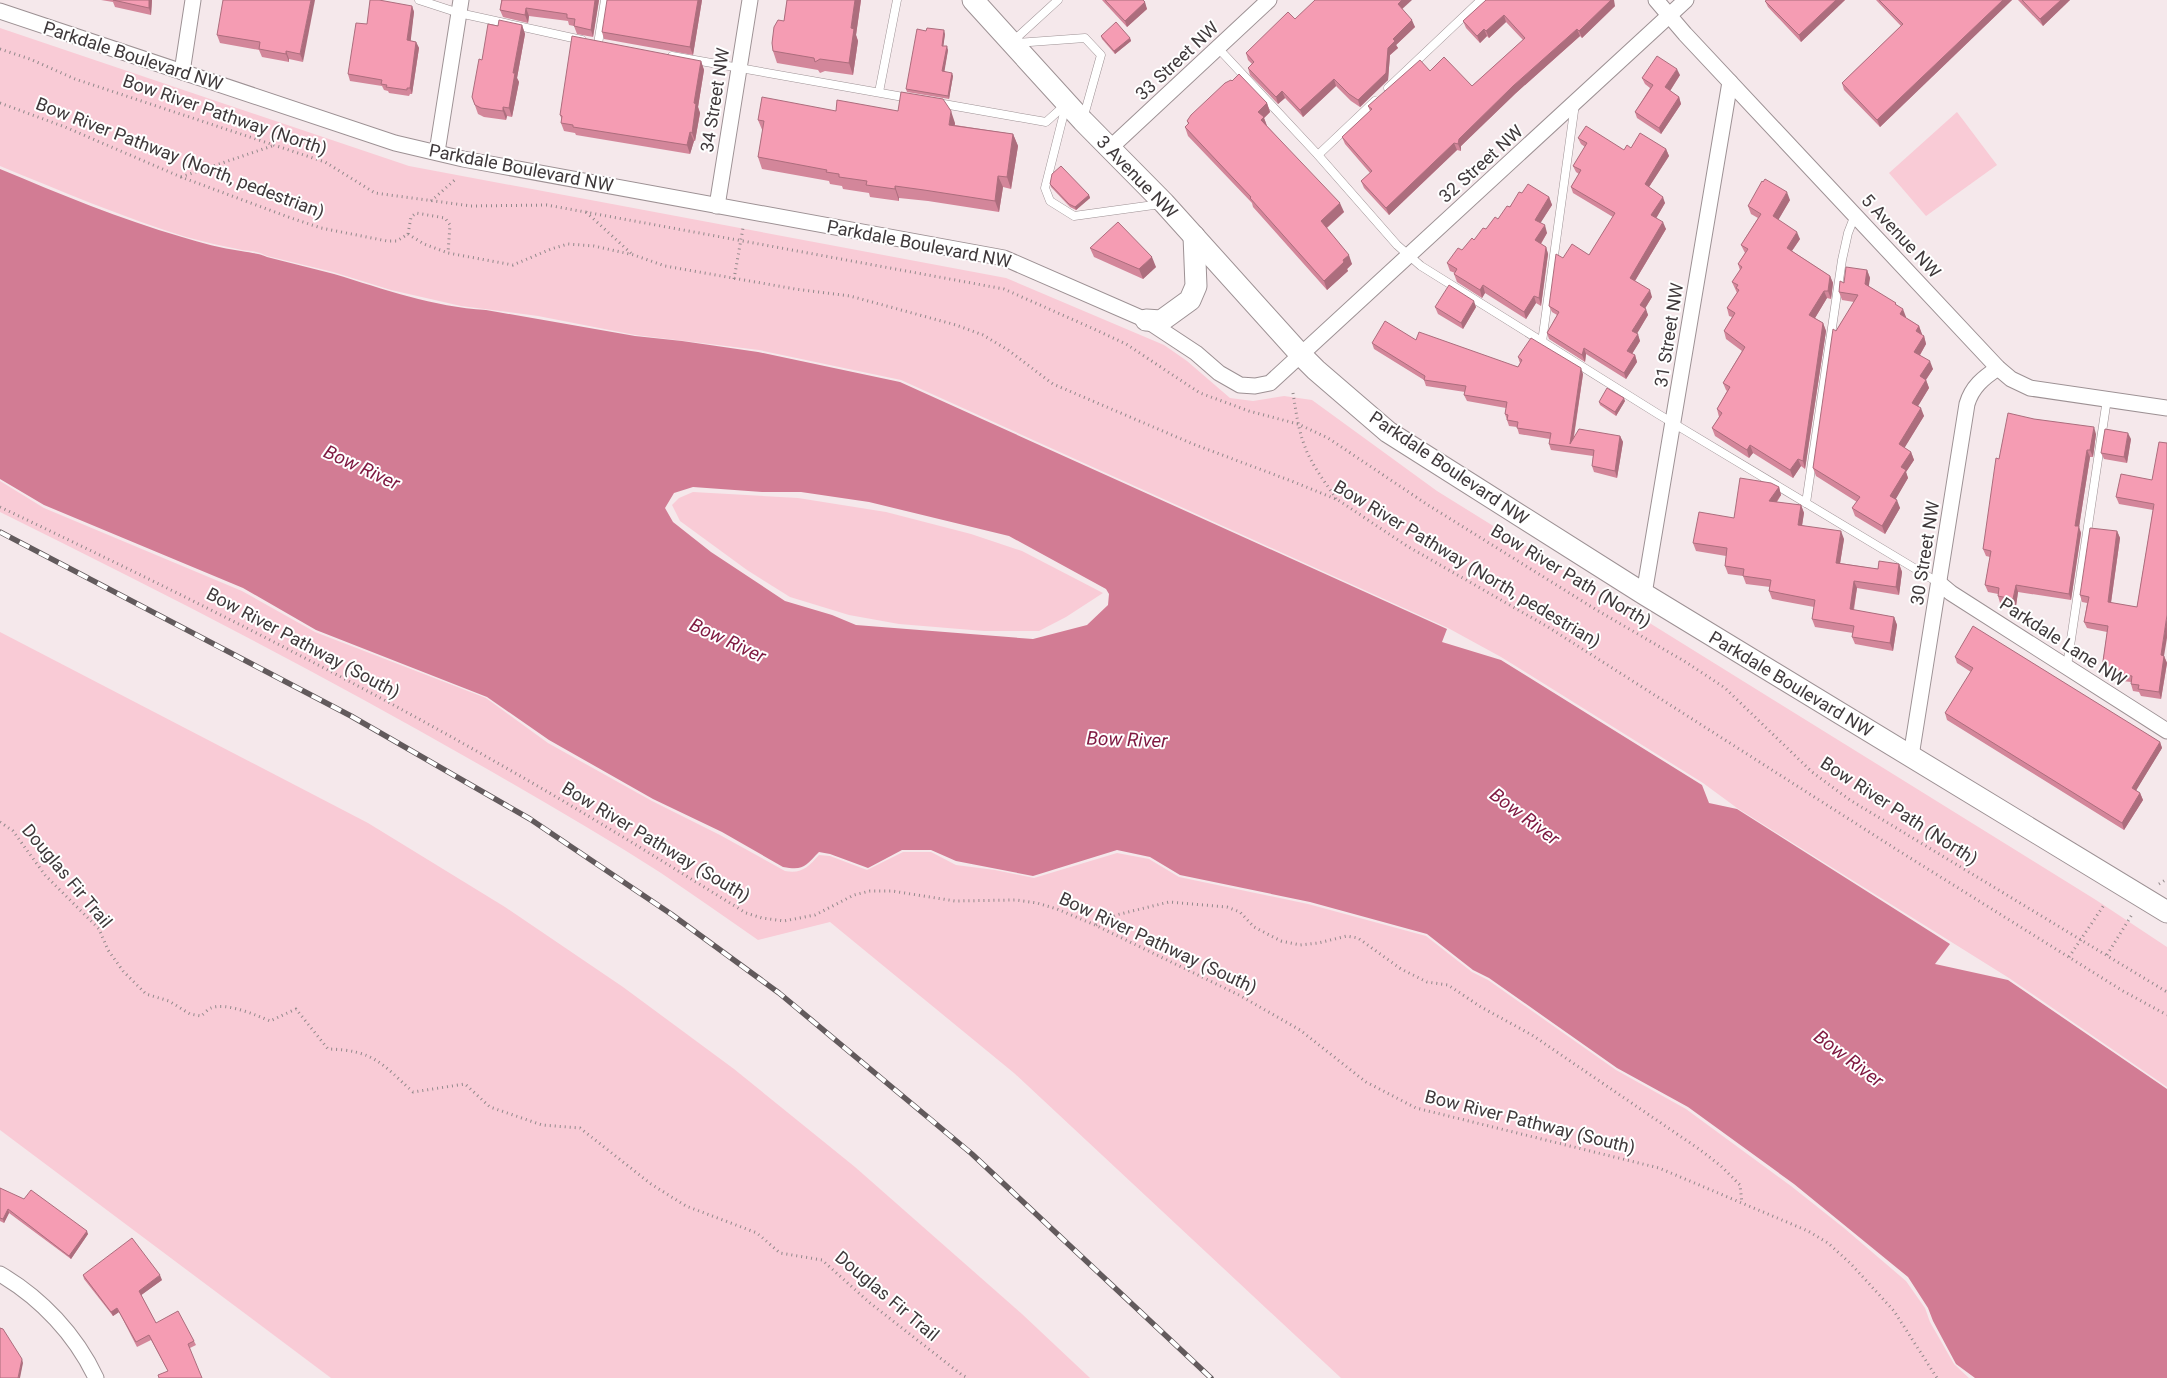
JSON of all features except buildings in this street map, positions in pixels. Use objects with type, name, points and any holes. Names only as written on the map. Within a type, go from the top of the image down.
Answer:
[{"type":"main road","name":"3 Avenue NW","points":[[974,0],[1066,103],[1194,236],[1301,354]]},
{"type":"main road","points":[[1146,320],[1161,322],[1190,300],[1196,286],[1194,236]]},
{"type":"main road","name":"Parkdale Boulevard NW","points":[[1301,354],[1316,370],[1388,432],[1644,594],[1911,756],[2166,906]]},
{"type":"street","points":[[182,72],[193,0]]},
{"type":"street","name":"34 Street NW","points":[[717,206],[750,0]]},
{"type":"street","name":"33 Street NW","points":[[1109,149],[1269,0]]},
{"type":"street","name":"5 Avenue NW","points":[[1656,0],[1730,82],[1998,368],[2011,379],[2030,388],[2167,408]]},
{"type":"street","name":"32 Street NW","points":[[1301,354],[1686,0]]},
{"type":"street","points":[[436,152],[460,7]]},
{"type":"street","name":"Parkdale Boulevard NW","points":[[0,11],[395,143],[463,159],[1004,258],[1146,320],[1196,353],[1219,373],[1240,385],[1256,386],[1270,383],[1301,354]]},
{"type":"street","name":"31 Street NW","points":[[1644,594],[1730,82]]},
{"type":"street","name":"30 Street NW","points":[[1911,756],[1967,404],[1970,393],[1982,378],[1998,368]]},
{"type":"street","name":"Parkdale Lane NW","points":[[1939,583],[1951,593],[2167,731]]},
{"type":"street","points":[[0,1274],[48,1310],[79,1348],[96,1378]]},
{"type":"lane","points":[[419,0],[460,7],[598,44],[608,45]]},
{"type":"lane","points":[[598,44],[605,0]]},
{"type":"lane","points":[[879,92],[897,0]]},
{"type":"lane","points":[[1012,43],[1058,0]]},
{"type":"lane","points":[[1318,155],[1481,0]]},
{"type":"lane","points":[[1012,43],[1085,38],[1101,55],[1083,121]]},
{"type":"lane","points":[[1218,48],[1408,255],[1542,342],[1939,583]]},
{"type":"lane","points":[[665,55],[918,99]]},
{"type":"lane","points":[[928,101],[1046,122],[1066,103]]},
{"type":"lane","points":[[1066,103],[1045,188],[1050,201],[1074,216],[1164,204]]},
{"type":"lane","points":[[1542,342],[1575,104]]},
{"type":"lane","points":[[1806,503],[1842,260],[1848,233],[1855,214]]},
{"type":"lane","points":[[2067,666],[2107,399]]},
{"type":"path","name":"Bow River Pathway (North)","points":[[0,49],[30,59],[75,79],[325,162],[375,193],[471,206],[548,205],[1004,289],[1126,344],[1200,392],[1249,411],[1298,424],[1328,438],[1428,506]]},
{"type":"path","name":"Bow River Pathway (North, pedestrian)","points":[[0,103],[65,126],[181,176],[320,228],[387,241],[397,241],[408,234],[424,244],[448,253],[513,265],[568,244],[594,246],[634,255],[664,266],[795,289],[850,296],[956,324],[984,335],[1008,350],[1053,384],[1184,441],[1338,500],[1407,546],[1556,632],[2123,991],[2167,1015]]},
{"type":"path","points":[[181,176],[273,146]]},
{"type":"path","points":[[431,202],[457,178]]},
{"type":"path","points":[[585,211],[634,255]]},
{"type":"path","points":[[408,234],[411,216],[416,214],[445,218],[450,225],[448,253]]},
{"type":"path","points":[[734,279],[743,228]]},
{"type":"path","points":[[1293,393],[1298,424],[1311,460],[1338,500]]},
{"type":"path","name":"Bow River Path (North)","points":[[1428,506],[1595,609],[1684,660],[1725,688],[1812,772],[1850,800],[2167,992]]},
{"type":"path","name":"Bow River Pathway (South)","points":[[0,507],[214,612],[362,688],[509,769],[746,913],[762,918],[784,921],[814,915],[854,895],[870,891],[892,890],[954,902],[1016,900],[1037,903],[1095,925],[1239,995],[1285,1020],[1366,1082],[1416,1108],[1659,1168],[1800,1227],[1828,1243],[1852,1264],[1894,1311],[1937,1378]]},
{"type":"path","name":"Douglas Fir Trail","points":[[0,822],[13,831],[45,875],[99,929],[108,950],[123,972],[146,994],[169,1001],[190,1014],[202,1016],[211,1008],[229,1008],[243,1010],[270,1020],[296,1008],[328,1049],[351,1049],[380,1060],[413,1092],[465,1084],[490,1107],[542,1125],[580,1128],[651,1184],[686,1206],[757,1233],[780,1253],[822,1260],[870,1303],[968,1378]]},
{"type":"path","points":[[1095,925],[1116,915],[1169,902],[1227,907],[1240,912],[1254,927],[1274,937],[1300,945],[1347,936],[1358,938],[1401,969],[1427,982],[1448,985],[1481,1007],[1532,1035],[1699,1149],[1721,1166],[1740,1185],[1742,1203]]},
{"type":"path","points":[[2069,957],[2104,905]]},
{"type":"path","points":[[2106,956],[2129,921]]},
{"type":"shaded area","points":[[0,28],[409,166],[1006,278],[1164,345],[1187,361],[1230,398],[1253,401],[1284,396],[1312,400],[1437,491],[2096,900],[2167,947],[2167,1087],[2009,978],[1737,808],[1703,783],[1501,657],[1448,628],[901,380],[759,350],[635,335],[538,316],[461,306],[391,290],[258,252],[186,237],[115,212],[0,166]]},
{"type":"shaded area","points":[[1957,112],[1997,165],[1926,216],[1889,173]]},
{"type":"shaded area","points":[[0,481],[44,508],[242,591],[315,632],[486,698],[548,743],[652,801],[720,835],[785,871],[791,872],[804,869],[819,855],[830,856],[867,870],[903,852],[931,852],[956,865],[1034,878],[1117,853],[1149,859],[1179,877],[1308,904],[1426,936],[1472,972],[1488,980],[1616,1070],[1686,1109],[1791,1186],[1844,1228],[1906,1281],[1925,1308],[1930,1322],[1954,1364],[1969,1378],[1341,1378],[1014,1073],[830,922],[758,940],[661,873],[615,844],[415,728],[238,633],[0,512]]},
{"type":"shaded area","points":[[693,492],[798,498],[886,512],[971,534],[1022,551],[1103,593],[1066,617],[1039,631],[984,631],[899,624],[849,615],[790,597],[747,570],[680,521],[672,505],[679,498]]},
{"type":"shaded area","points":[[0,632],[368,823],[505,907],[623,987],[734,1069],[855,1167],[1022,1314],[1090,1378],[331,1378],[0,1130]]},
{"type":"water","name":"Bow River","points":[[0,169],[90,206],[159,230],[204,243],[257,254],[326,272],[428,301],[635,336],[758,352],[900,382],[1447,629],[1442,642],[1501,660],[1702,785],[1709,803],[1737,809],[1950,944],[1935,964],[2008,980],[2167,1089],[2167,1378],[1975,1378],[1956,1364],[1928,1308],[1908,1277],[1794,1184],[1688,1107],[1617,1068],[1489,978],[1473,970],[1427,934],[1310,902],[1180,875],[1150,857],[1117,850],[1033,876],[956,861],[931,850],[902,850],[868,868],[830,854],[819,852],[800,868],[783,867],[722,832],[653,799],[549,740],[487,697],[316,630],[243,588],[44,505],[0,479]],"holes":[[[693,487],[762,492],[801,492],[869,502],[1009,536],[1106,589],[1109,594],[1108,605],[1087,625],[1033,639],[856,625],[832,615],[785,601],[711,552],[673,522],[665,508],[674,493]]]},
{"type":"railway","points":[[0,532],[351,716],[530,819],[671,914],[779,993],[972,1154],[1211,1378]]}]
